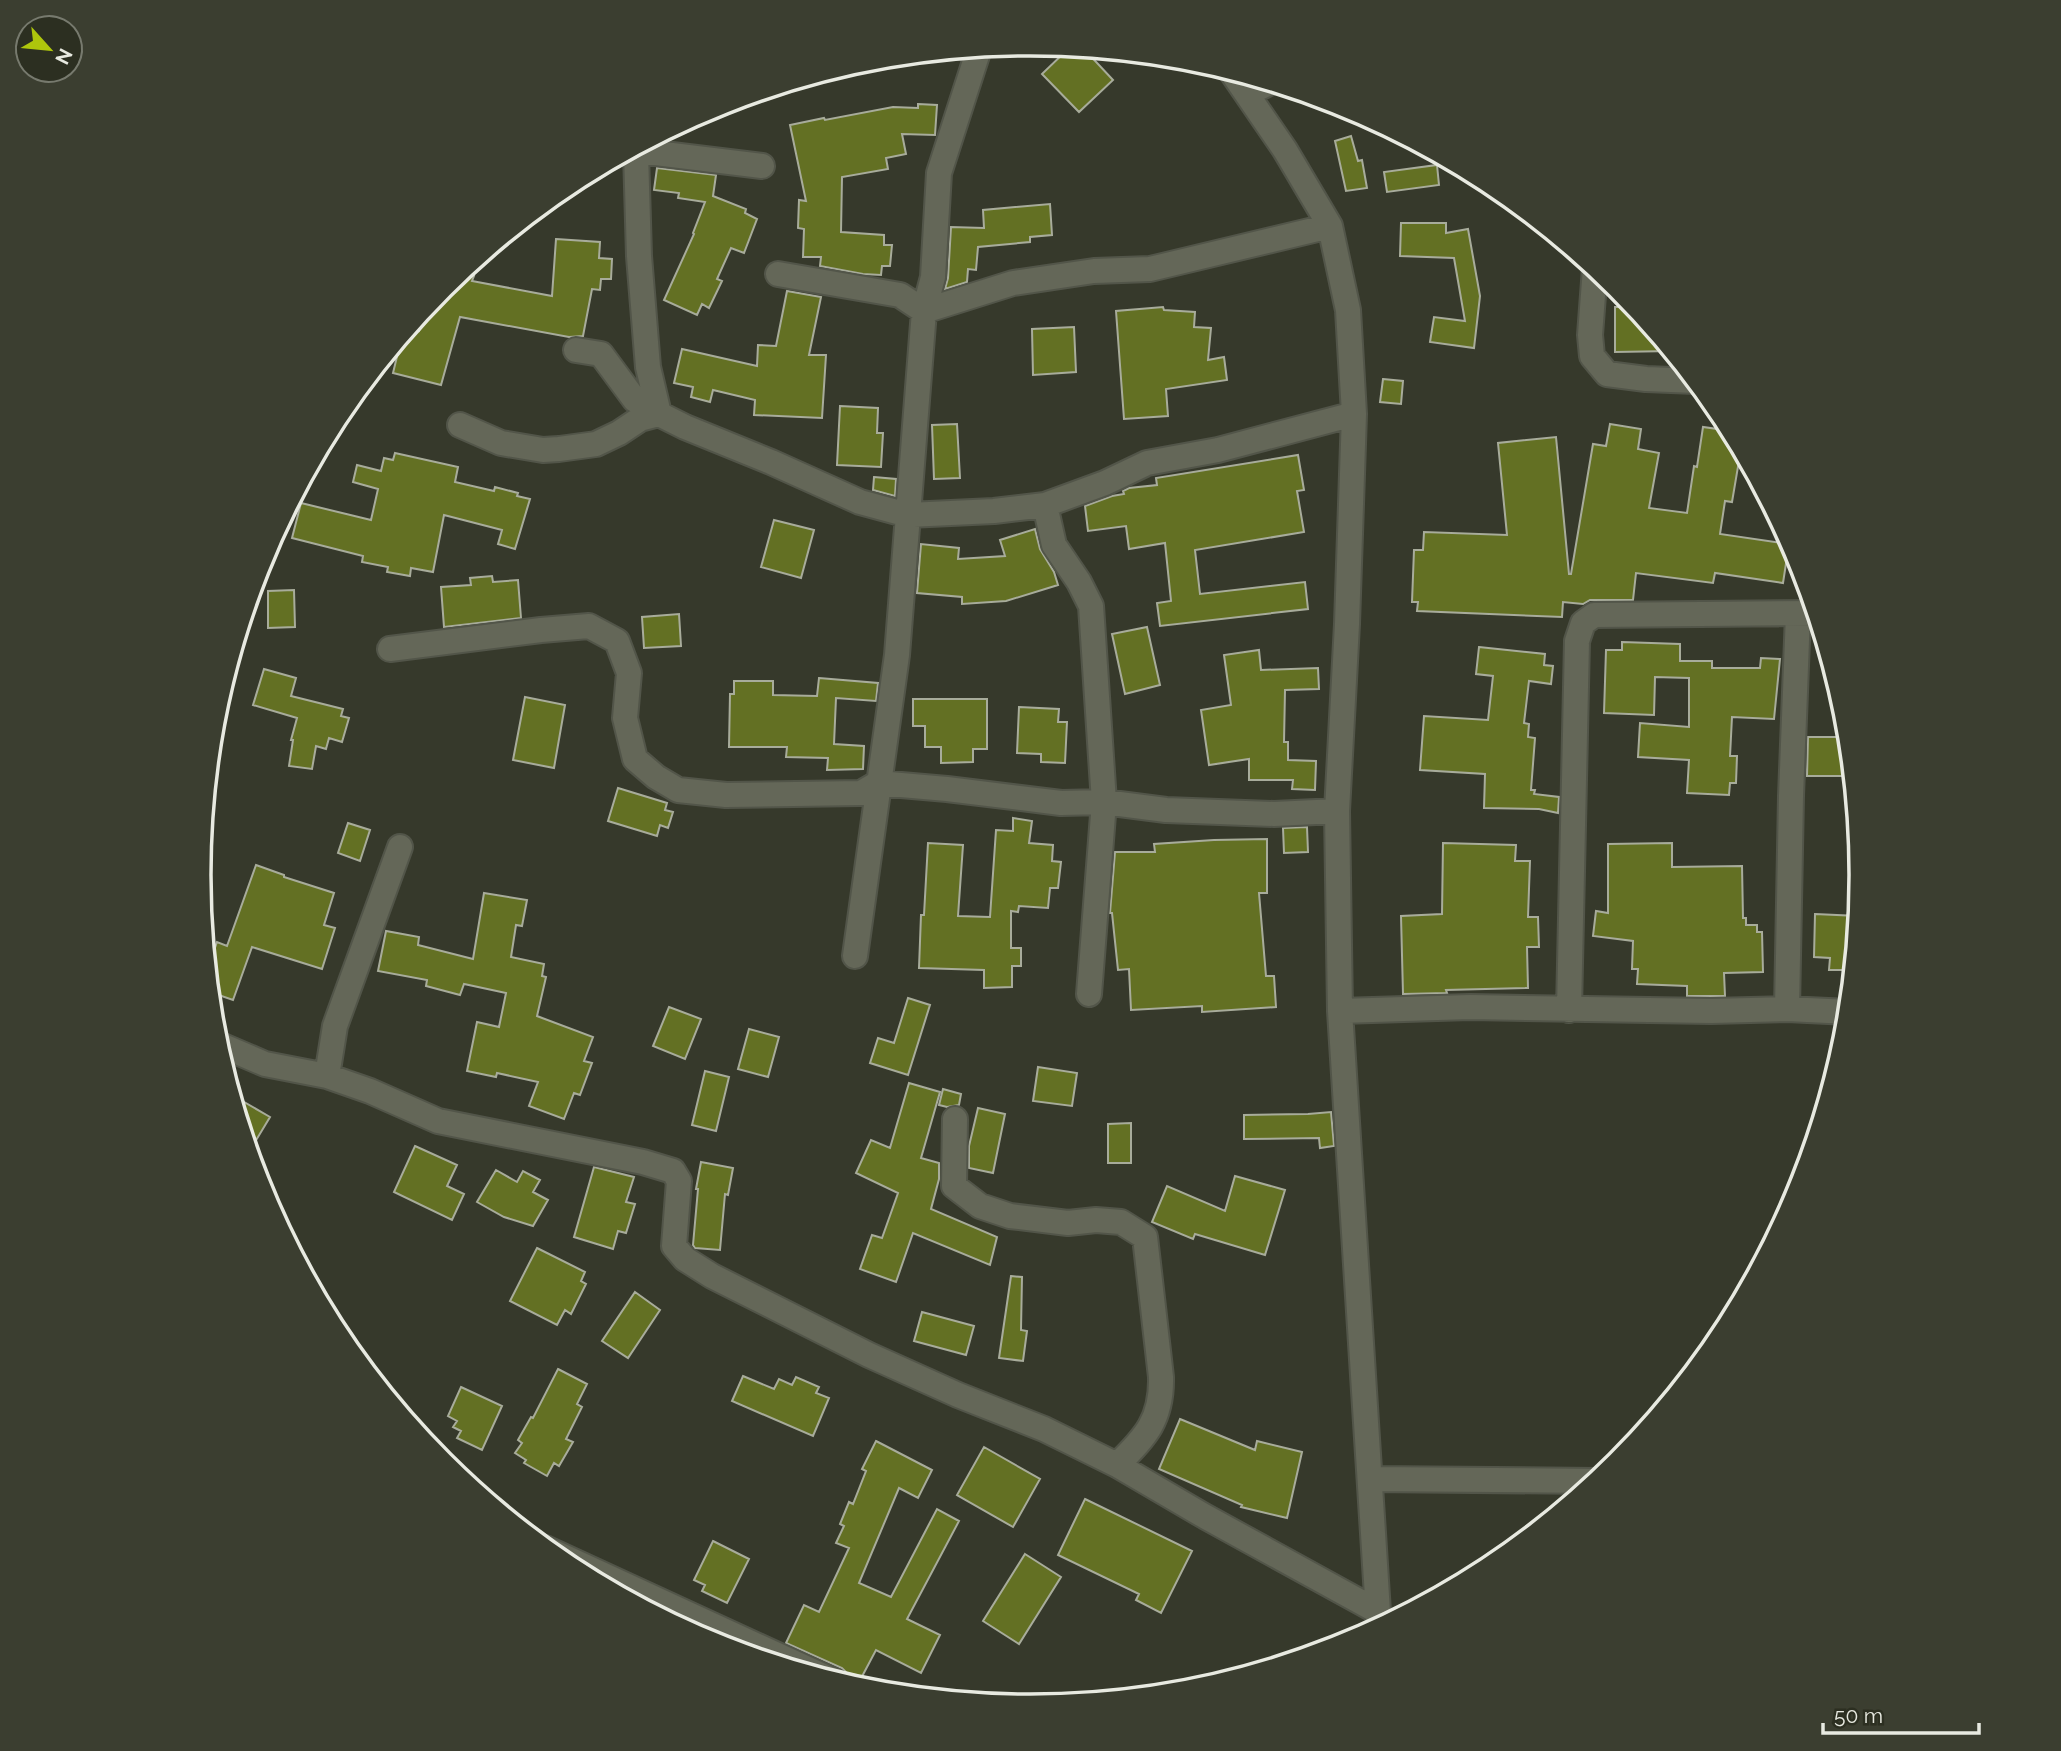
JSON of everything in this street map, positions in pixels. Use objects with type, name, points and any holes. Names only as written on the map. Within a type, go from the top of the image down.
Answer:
[{"type":"street","points":[[855,956],[897,655],[924,311],[933,277],[939,173],[976,58]]},
{"type":"street","points":[[1258,89],[1285,150],[1330,226],[1348,310],[1354,414],[1337,811],[1340,1011],[1378,1617]]},
{"type":"street","points":[[646,152],[762,166]]},
{"type":"street","points":[[634,159],[648,367],[659,414]]},
{"type":"street","points":[[924,311],[1013,283],[1094,271],[1150,269],[1330,226]]},
{"type":"street","points":[[778,274],[900,295],[924,311]]},
{"type":"street","points":[[1594,281],[1591,356],[1607,374],[1684,381]]},
{"type":"street","points":[[576,350],[601,354],[635,400],[685,427],[860,502],[908,516],[1045,505],[1105,483],[1147,463],[1219,450],[1354,414]]},
{"type":"street","points":[[460,425],[501,443],[524,448],[551,449],[596,444],[640,419],[659,414]]},
{"type":"street","points":[[1045,505],[1054,545],[1079,582],[1091,606],[1104,802],[1089,994]]},
{"type":"street","points":[[1569,1010],[1577,641],[1583,623],[1594,615],[1807,614],[1791,796],[1787,1009]]},
{"type":"street","points":[[390,649],[590,626],[617,641],[629,673],[625,718],[635,759],[656,777],[678,790],[726,795],[861,793],[878,783],[1061,803],[1104,802],[1166,810],[1274,814],[1337,811]]},
{"type":"street","points":[[327,1076],[335,1026],[400,847]]},
{"type":"street","points":[[1340,1011],[1471,1007],[1838,1011]]},
{"type":"street","points":[[230,1049],[265,1064],[327,1076],[370,1091],[438,1122],[643,1162],[674,1171],[679,1181],[674,1246],[685,1259],[712,1276],[869,1355],[957,1395],[1044,1429],[1117,1465],[1376,1618]]},
{"type":"street","points":[[955,1119],[954,1186],[980,1206],[1022,1218],[1068,1223],[1096,1220],[1121,1222],[1145,1237],[1161,1398],[1156,1416],[1141,1442],[1117,1465]]},
{"type":"street","points":[[1370,1479],[1582,1482]]},
{"type":"street","points":[[607,1577],[778,1655]]},
{"type":"building","points":[[1060,57],[1084,58],[1093,59],[1113,80],[1079,112],[1042,74]]},
{"type":"building","points":[[918,104],[937,105],[935,135],[902,134],[906,154],[886,158],[888,169],[842,177],[841,232],[884,235],[884,245],[892,245],[890,266],[882,266],[881,275],[863,274],[820,266],[821,257],[803,257],[804,229],[798,228],[799,200],[806,201],[790,125],[893,107],[918,108]]},
{"type":"building","points":[[1351,136],[1358,161],[1362,160],[1367,188],[1346,191],[1335,141]]},
{"type":"building","points":[[1437,165],[1439,185],[1387,192],[1384,172]]},
{"type":"building","points":[[657,168],[716,175],[713,196],[746,209],[745,213],[757,219],[744,253],[731,248],[717,279],[722,281],[709,308],[702,304],[697,315],[664,300],[694,234],[705,202],[678,198],[679,193],[654,190]]},
{"type":"building","points":[[1050,204],[1052,235],[1030,237],[1030,242],[978,247],[976,270],[968,269],[967,282],[945,289],[951,227],[984,228],[983,210]]},
{"type":"building","points":[[1401,223],[1446,223],[1446,233],[1468,229],[1480,296],[1474,348],[1430,342],[1434,317],[1465,321],[1454,258],[1400,256]]},
{"type":"building","points":[[556,239],[600,242],[599,258],[612,259],[611,279],[601,279],[600,290],[592,289],[583,336],[569,337],[460,317],[441,385],[393,373],[397,356],[414,335],[473,276],[472,281],[552,296]]},
{"type":"building","points":[[787,291],[821,297],[809,355],[826,355],[822,418],[754,415],[755,400],[713,390],[710,402],[691,397],[693,387],[674,383],[682,349],[757,366],[758,345],[776,346]]},
{"type":"building","points":[[1163,307],[1164,310],[1195,312],[1194,327],[1211,328],[1208,360],[1224,357],[1227,380],[1166,389],[1168,416],[1124,419],[1116,311]]},
{"type":"building","points":[[1615,307],[1620,307],[1660,351],[1615,352]]},
{"type":"building","points":[[1074,327],[1076,372],[1033,375],[1032,329]]},
{"type":"building","points":[[1383,379],[1403,381],[1401,404],[1380,402]]},
{"type":"building","points":[[840,406],[878,408],[877,433],[883,433],[881,467],[837,465]]},
{"type":"building","points":[[957,424],[960,478],[934,479],[932,425]]},
{"type":"building","points":[[1610,424],[1641,429],[1638,449],[1659,453],[1649,508],[1687,513],[1703,427],[1718,429],[1739,464],[1732,502],[1725,501],[1720,534],[1779,543],[1787,559],[1783,583],[1715,573],[1713,583],[1636,573],[1633,600],[1590,600],[1583,604],[1563,602],[1562,617],[1417,611],[1418,602],[1412,602],[1414,550],[1423,550],[1424,532],[1507,535],[1498,443],[1556,437],[1571,574],[1593,444],[1606,446]]},
{"type":"building","points":[[395,453],[458,467],[455,482],[494,491],[495,487],[530,499],[515,549],[498,544],[502,530],[444,515],[433,572],[411,568],[410,576],[387,572],[388,567],[362,562],[363,556],[292,538],[301,503],[371,520],[378,489],[353,482],[357,465],[381,471],[384,458],[393,460]]},
{"type":"building","points":[[1298,455],[1304,490],[1297,491],[1304,532],[1195,550],[1200,594],[1305,582],[1308,609],[1160,626],[1157,603],[1171,601],[1165,543],[1129,549],[1126,526],[1088,531],[1085,506],[1124,494],[1123,491],[1129,488],[1157,485],[1156,478]]},
{"type":"building","points":[[874,477],[896,479],[895,496],[873,490]]},
{"type":"building","points":[[774,520],[814,530],[801,578],[761,567]]},
{"type":"building","points":[[1035,529],[1040,549],[1054,572],[1058,585],[1006,601],[962,604],[962,597],[917,593],[921,544],[959,548],[958,559],[1005,556],[1000,540]]},
{"type":"building","points":[[492,576],[493,582],[518,580],[521,618],[444,627],[441,587],[471,585],[470,578]]},
{"type":"building","points":[[294,590],[295,627],[268,628],[268,591]]},
{"type":"building","points":[[679,614],[681,646],[644,648],[642,617]]},
{"type":"building","points":[[1147,627],[1160,685],[1125,694],[1112,634]]},
{"type":"building","points":[[1622,642],[1680,644],[1680,661],[1712,661],[1712,668],[1760,668],[1761,658],[1780,659],[1774,719],[1732,717],[1730,756],[1737,756],[1736,783],[1730,783],[1729,795],[1687,793],[1689,760],[1638,757],[1640,723],[1689,727],[1689,678],[1655,677],[1654,715],[1604,713],[1606,650],[1622,650]]},
{"type":"building","points":[[1479,647],[1545,654],[1544,665],[1553,666],[1551,684],[1529,681],[1524,723],[1529,724],[1528,737],[1535,738],[1531,790],[1535,790],[1534,794],[1559,797],[1558,813],[1539,809],[1484,808],[1485,774],[1420,770],[1424,716],[1488,720],[1493,676],[1476,674]]},
{"type":"building","points":[[1259,650],[1261,670],[1318,668],[1319,689],[1285,690],[1284,742],[1288,742],[1288,760],[1316,761],[1315,790],[1292,789],[1293,780],[1249,780],[1249,759],[1209,765],[1201,710],[1231,705],[1224,655]]},
{"type":"building","points":[[264,669],[296,678],[291,696],[343,709],[341,716],[349,718],[342,742],[329,738],[326,749],[316,746],[312,769],[289,766],[291,740],[297,718],[253,705]]},
{"type":"building","points":[[819,678],[878,683],[876,701],[836,698],[834,744],[864,746],[863,769],[827,770],[828,758],[786,757],[787,747],[729,747],[730,694],[734,694],[734,681],[773,681],[773,695],[817,696]]},
{"type":"building","points":[[525,697],[565,705],[554,768],[513,760]]},
{"type":"building","points":[[913,699],[987,699],[987,749],[973,749],[973,762],[941,763],[941,747],[925,747],[925,726],[913,726]]},
{"type":"building","points":[[1019,707],[1059,709],[1058,722],[1067,722],[1065,763],[1041,762],[1041,754],[1017,753]]},
{"type":"building","points":[[1808,737],[1838,737],[1844,776],[1807,776]]},
{"type":"building","points":[[618,788],[667,803],[665,810],[673,812],[668,828],[660,825],[657,836],[608,821]]},
{"type":"building","points":[[1013,818],[1032,821],[1029,843],[1053,845],[1052,861],[1061,862],[1058,888],[1050,888],[1048,908],[1019,906],[1018,912],[1011,911],[1011,948],[1021,948],[1021,966],[1012,966],[1012,987],[984,988],[984,970],[919,968],[928,843],[963,845],[958,916],[990,917],[996,830],[1013,831]]},
{"type":"building","points":[[348,823],[370,830],[360,861],[338,853]]},
{"type":"building","points":[[1307,827],[1308,852],[1284,853],[1283,828]]},
{"type":"building","points":[[1267,839],[1267,893],[1259,893],[1266,976],[1274,976],[1276,1007],[1202,1012],[1202,1006],[1131,1010],[1129,969],[1118,970],[1110,913],[1115,852],[1155,852],[1154,844]]},
{"type":"building","points":[[1443,843],[1516,845],[1515,861],[1530,861],[1528,917],[1538,917],[1539,947],[1527,947],[1528,988],[1403,994],[1401,916],[1442,914]]},
{"type":"building","points":[[1672,843],[1672,867],[1742,866],[1743,918],[1746,918],[1746,925],[1757,925],[1757,932],[1762,932],[1763,972],[1724,973],[1725,996],[1687,996],[1687,986],[1637,984],[1638,969],[1632,969],[1633,941],[1593,936],[1596,911],[1608,913],[1608,844]]},
{"type":"building","points":[[256,865],[334,893],[324,925],[335,928],[322,969],[252,947],[233,1000],[220,996],[218,982],[215,948],[217,942],[227,946]]},
{"type":"building","points":[[484,893],[527,900],[522,926],[516,925],[511,957],[544,964],[542,976],[546,977],[537,1016],[593,1037],[584,1061],[592,1063],[580,1095],[574,1093],[564,1119],[529,1106],[538,1082],[497,1073],[496,1077],[467,1071],[477,1022],[499,1027],[506,993],[464,984],[460,995],[426,986],[427,980],[378,971],[386,931],[419,937],[418,945],[473,959]]},
{"type":"building","points":[[1815,914],[1849,916],[1844,970],[1829,970],[1830,958],[1814,957]]},
{"type":"building","points":[[908,998],[930,1005],[908,1075],[870,1063],[878,1038],[894,1043]]},
{"type":"building","points":[[669,1007],[701,1019],[685,1059],[653,1046]]},
{"type":"building","points":[[749,1029],[779,1037],[768,1077],[738,1069]]},
{"type":"building","points":[[1038,1067],[1077,1073],[1072,1106],[1033,1101]]},
{"type":"building","points":[[705,1071],[729,1077],[716,1131],[692,1125]]},
{"type":"building","points":[[909,1083],[940,1092],[921,1158],[939,1163],[939,1179],[931,1209],[997,1237],[990,1265],[913,1233],[896,1282],[860,1269],[872,1235],[882,1238],[898,1193],[856,1173],[871,1140],[890,1148]]},
{"type":"building","points":[[943,1089],[961,1094],[959,1105],[939,1105]]},
{"type":"building","points":[[243,1101],[270,1117],[255,1142]]},
{"type":"building","points":[[978,1108],[1005,1114],[993,1173],[969,1168],[969,1146]]},
{"type":"building","points":[[1331,1112],[1334,1146],[1320,1148],[1319,1138],[1244,1139],[1244,1115]]},
{"type":"building","points":[[1131,1123],[1131,1163],[1108,1163],[1108,1124]]},
{"type":"building","points":[[415,1146],[457,1165],[447,1186],[464,1194],[452,1220],[394,1192]]},
{"type":"building","points":[[701,1162],[733,1168],[728,1195],[725,1194],[720,1250],[695,1248],[693,1245],[696,1189]]},
{"type":"building","points":[[594,1167],[634,1177],[626,1202],[635,1204],[626,1233],[618,1231],[613,1249],[574,1237]]},
{"type":"building","points":[[496,1170],[517,1182],[523,1171],[540,1180],[533,1192],[548,1200],[533,1226],[504,1217],[477,1202]]},
{"type":"building","points":[[1235,1176],[1285,1190],[1265,1255],[1195,1234],[1193,1239],[1152,1222],[1167,1186],[1225,1211]]},
{"type":"building","points":[[537,1248],[585,1272],[581,1281],[586,1284],[571,1314],[565,1310],[557,1325],[510,1301]]},
{"type":"building","points":[[1011,1276],[1022,1277],[1021,1330],[1027,1331],[1023,1361],[999,1358]]},
{"type":"building","points":[[635,1292],[660,1310],[628,1358],[602,1341]]},
{"type":"building","points":[[922,1312],[974,1326],[966,1355],[914,1341]]},
{"type":"building","points":[[558,1369],[587,1384],[577,1404],[582,1407],[566,1439],[573,1442],[559,1466],[554,1463],[547,1476],[524,1463],[526,1460],[515,1453],[522,1443],[518,1440],[531,1417],[533,1418]]},
{"type":"building","points":[[743,1376],[774,1389],[779,1379],[792,1385],[796,1377],[819,1387],[816,1393],[829,1398],[813,1436],[732,1401]]},
{"type":"building","points":[[461,1387],[502,1406],[482,1450],[457,1438],[461,1431],[453,1427],[457,1421],[448,1416]]},
{"type":"building","points":[[1180,1419],[1255,1450],[1257,1441],[1302,1452],[1287,1518],[1241,1507],[1242,1505],[1159,1469]]},
{"type":"building","points":[[876,1441],[932,1470],[918,1498],[899,1488],[859,1583],[891,1597],[937,1509],[959,1521],[907,1619],[940,1635],[921,1673],[876,1650],[862,1677],[848,1674],[842,1668],[786,1643],[804,1605],[819,1612],[849,1548],[836,1543],[844,1526],[840,1524],[849,1502],[853,1504],[866,1471],[862,1469]]},
{"type":"building","points":[[984,1447],[1040,1479],[1013,1527],[957,1495]]},
{"type":"building","points":[[1085,1499],[1192,1551],[1161,1613],[1136,1600],[1139,1594],[1058,1555]]},
{"type":"building","points":[[713,1541],[749,1559],[727,1603],[702,1591],[705,1585],[694,1580]]},
{"type":"building","points":[[1025,1554],[1061,1577],[1019,1644],[983,1621]]}]
